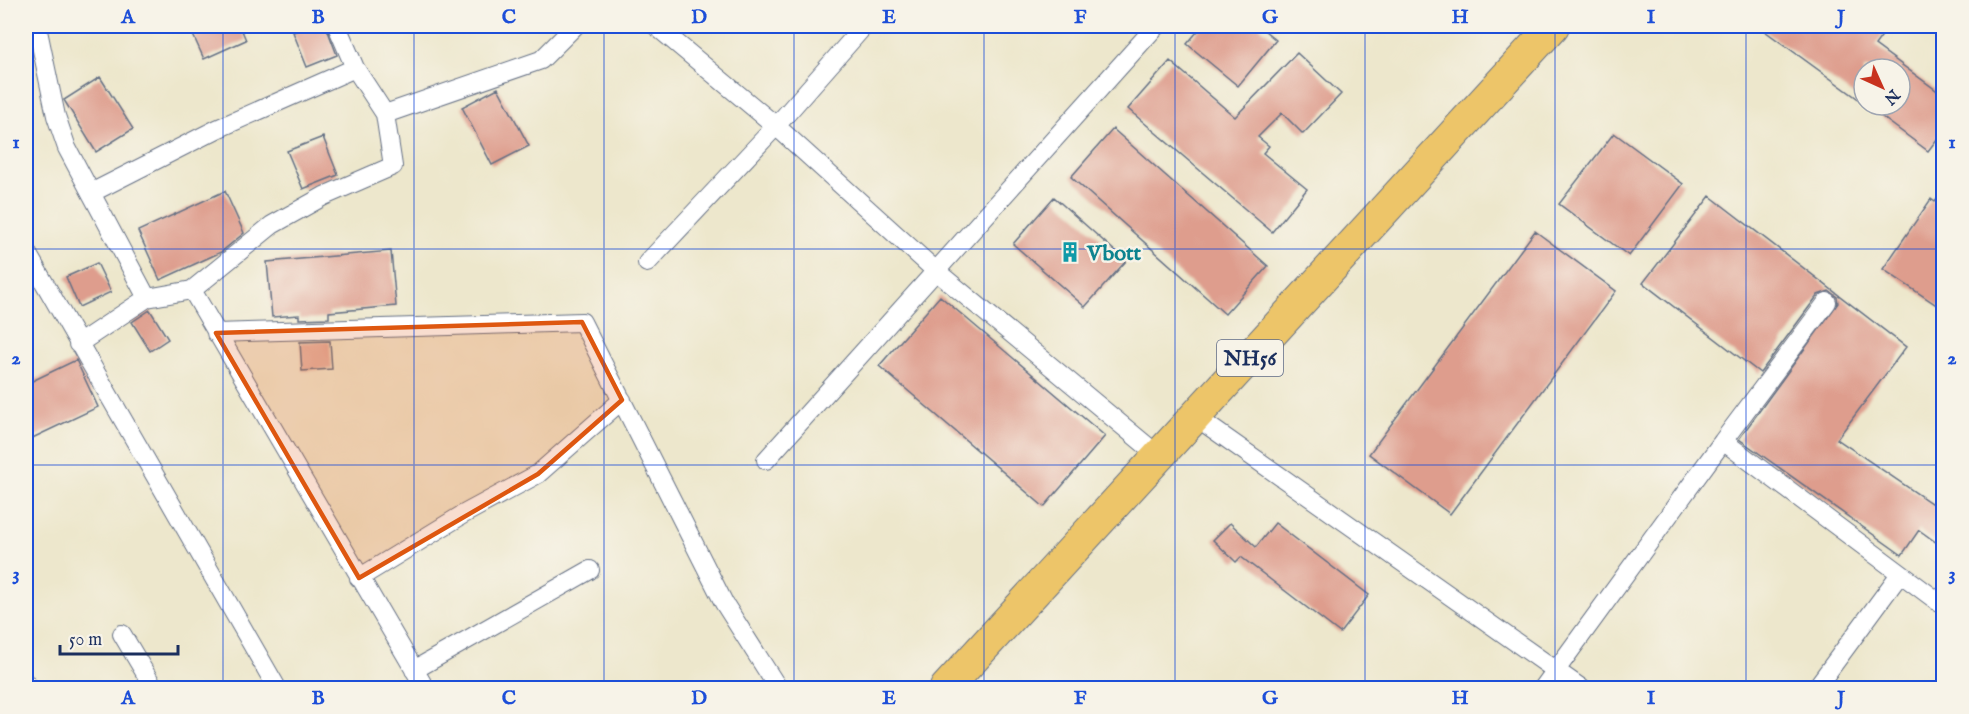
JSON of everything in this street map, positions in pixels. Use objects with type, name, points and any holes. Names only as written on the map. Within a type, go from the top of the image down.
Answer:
[{"type":"highway","name":"NH56","points":[[946,688],[1553,26]]},
{"type":"street","points":[[37,26],[56,116],[67,148],[147,298]]},
{"type":"street","points":[[78,344],[147,298],[192,290],[272,225],[324,196],[393,166],[385,114],[355,68],[337,26]]},
{"type":"street","points":[[385,114],[541,60],[575,26]]},
{"type":"street","points":[[656,26],[776,126],[936,271],[1159,456]]},
{"type":"street","points":[[647,263],[776,126],[864,26]]},
{"type":"street","points":[[766,460],[1156,26]]},
{"type":"street","points":[[91,193],[217,129],[355,68]]},
{"type":"street","points":[[26,251],[277,688]]},
{"type":"street","points":[[192,290],[425,688]]},
{"type":"street","points":[[1543,688],[1827,302]]},
{"type":"street","points":[[216,333],[582,322],[724,603],[778,688]]},
{"type":"street","points":[[359,578],[462,515],[538,474],[622,400]]},
{"type":"street","points":[[1196,417],[1581,688]]},
{"type":"street","points":[[1723,441],[1944,606]]},
{"type":"street","points":[[414,670],[590,570]]},
{"type":"street","points":[[1816,688],[1900,574]]},
{"type":"street","points":[[122,634],[154,688]]},
{"type":"street","points":[[26,683],[27,688]]},
{"type":"highlighted area","points":[[582,322],[622,400],[538,474],[359,578],[216,333]]},
{"type":"building","points":[[189,26],[240,26],[246,40],[204,59]]},
{"type":"building","points":[[309,26],[326,26],[337,55],[307,67],[293,32]]},
{"type":"building","points":[[1202,26],[1259,26],[1276,40],[1238,86],[1187,44]]},
{"type":"building","points":[[1758,26],[1889,26],[1875,45],[1891,57],[1852,57],[1852,94]]},
{"type":"building","points":[[1297,53],[1341,94],[1303,134],[1282,113],[1258,137],[1269,146],[1263,153],[1307,189],[1272,232],[1128,109],[1170,61],[1235,117]]},
{"type":"building","points":[[1912,72],[1944,96],[1944,130],[1928,151],[1882,117],[1912,117]]},
{"type":"building","points":[[100,77],[133,129],[96,152],[64,100]]},
{"type":"building","points":[[498,88],[529,146],[492,165],[462,107]]},
{"type":"building","points":[[1113,129],[1268,266],[1225,314],[1071,177]]},
{"type":"building","points":[[1614,133],[1683,184],[1629,256],[1559,204]]},
{"type":"building","points":[[323,137],[338,175],[303,189],[287,151]]},
{"type":"building","points":[[1944,190],[1944,310],[1883,269],[1931,199],[1935,202]]},
{"type":"building","points":[[225,191],[244,233],[221,252],[160,280],[138,231]]},
{"type":"building","points":[[1710,196],[1906,347],[1837,439],[1944,512],[1944,548],[1919,530],[1902,555],[1739,439],[1838,303],[1837,297],[1829,291],[1818,295],[1760,373],[1643,283]]},
{"type":"building","name":"Vbott","points":[[1054,197],[1126,261],[1085,307],[1013,244]]},
{"type":"building","points":[[1535,231],[1616,291],[1450,514],[1369,454]]},
{"type":"building","points":[[391,251],[396,306],[329,312],[329,318],[299,319],[299,315],[272,317],[267,262]]},
{"type":"building","points":[[97,263],[111,292],[79,307],[66,277]]},
{"type":"building","points":[[940,296],[1105,436],[1044,507],[879,366]]},
{"type":"building","points":[[150,310],[168,339],[150,351],[132,322]]},
{"type":"building","points":[[330,341],[332,369],[302,371],[300,342]]},
{"type":"building","points":[[76,360],[98,407],[26,441],[26,384]]},
{"type":"building","points":[[1230,523],[1256,547],[1275,523],[1369,595],[1340,633],[1241,557],[1236,562],[1213,540]]},
{"type":"place","name":"Vbott","points":[[1070,252]]}]
